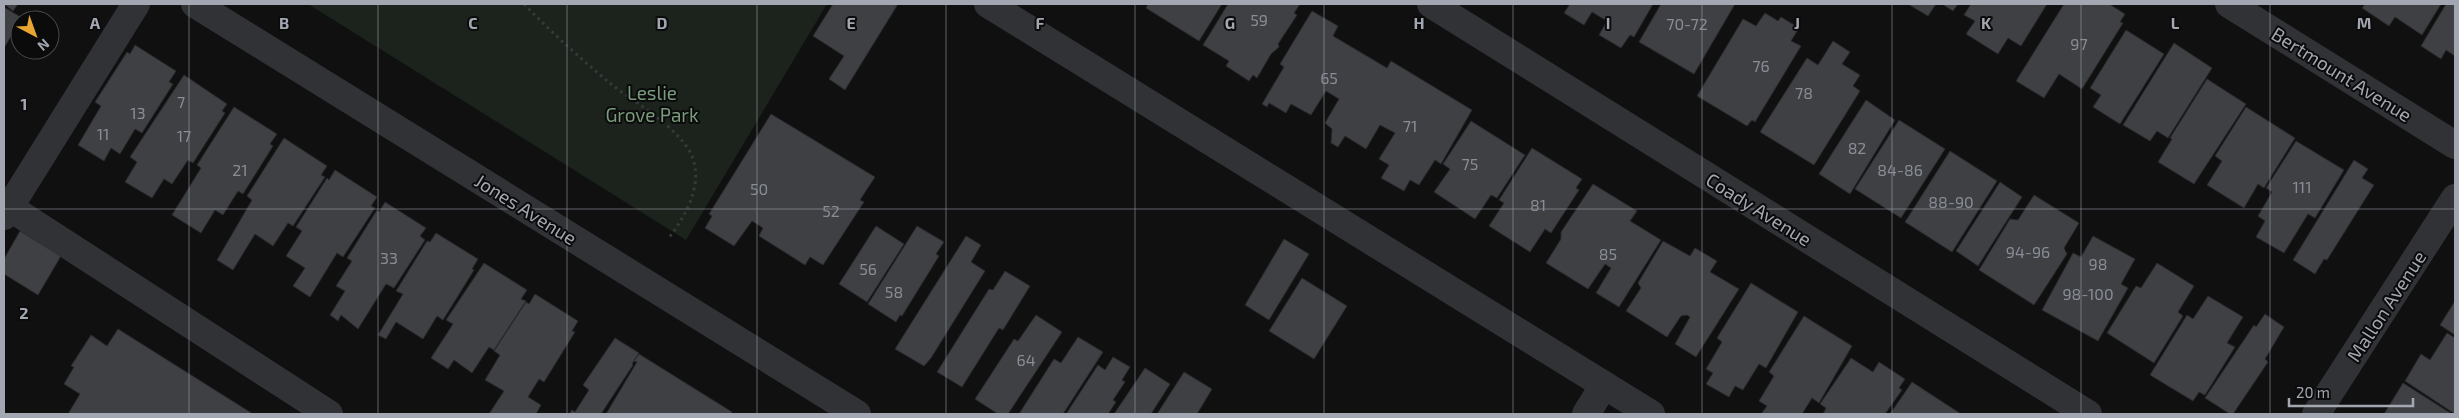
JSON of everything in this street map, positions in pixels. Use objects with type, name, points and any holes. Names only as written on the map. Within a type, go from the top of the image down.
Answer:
[{"type":"street","points":[[136,4],[6,212],[329,414]]},
{"type":"street","name":"Jones Avenue","points":[[195,4],[856,414]]},
{"type":"street","points":[[988,4],[1651,414]]},
{"type":"street","name":"Coady Avenue","points":[[1431,4],[2088,414]]},
{"type":"street","name":"Bertmount Avenue","points":[[2229,4],[2455,145]]},
{"type":"street","name":"Mallon Avenue","points":[[2316,414],[2455,198]]},
{"type":"street","points":[[1586,414],[1604,385]]},
{"type":"path","points":[[524,4],[593,68],[664,124],[686,147],[694,161],[695,181],[692,198],[668,240]]},
{"type":"green space","name":"Leslie Grove Park","points":[[308,4],[827,4],[686,240]]},
{"type":"building","points":[[4,4],[18,4],[12,10]]},
{"type":"building","points":[[833,4],[898,4],[845,90],[829,79],[844,56],[813,36]]},
{"type":"building","points":[[1148,4],[1222,4],[1199,41],[1146,8]]},
{"type":"building","points":[[1228,4],[1300,4],[1294,13],[1297,15],[1278,44],[1279,47],[1271,54],[1257,78],[1253,75],[1249,81],[1226,66],[1229,61],[1203,45]]},
{"type":"building","points":[[1570,4],[1653,4],[1634,37],[1630,35],[1621,48],[1599,35],[1607,21],[1592,12],[1584,25],[1564,13]]},
{"type":"building","points":[[1661,4],[1735,4],[1694,74],[1639,42]]},
{"type":"building","points":[[1908,4],[1936,4],[1928,16]]},
{"type":"building","points":[[1942,4],[1958,4],[1953,11]]},
{"type":"building","points":[[1971,4],[2047,4],[2021,46],[2008,38],[1998,54],[1966,34],[1975,21],[1964,15]]},
{"type":"building","points":[[2064,4],[2109,4],[2125,14],[2120,22],[2123,23],[2082,89],[2059,74],[2044,98],[2016,81]]},
{"type":"building","points":[[2365,4],[2441,4],[2422,35],[2395,17],[2389,26],[2362,8]]},
{"type":"building","points":[[2446,4],[2455,4],[2455,56],[2446,50],[2441,59],[2421,46]]},
{"type":"building","points":[[4,7],[10,11],[10,38],[4,48]]},
{"type":"building","points":[[1312,11],[1338,26],[1333,36],[1387,68],[1391,61],[1472,110],[1441,164],[1435,160],[1419,185],[1410,180],[1404,191],[1381,178],[1389,165],[1379,159],[1395,133],[1380,125],[1366,149],[1345,136],[1338,147],[1331,143],[1332,129],[1325,123],[1339,99],[1326,91],[1311,115],[1291,104],[1286,113],[1269,103],[1267,107],[1262,104],[1284,67],[1280,64]]},
{"type":"building","points":[[1765,13],[1778,21],[1781,17],[1799,28],[1791,41],[1801,46],[1755,122],[1752,120],[1747,126],[1697,96],[1743,19],[1756,26]]},
{"type":"building","points":[[2126,30],[2164,54],[2120,124],[2093,107],[2101,95],[2090,88]]},
{"type":"building","points":[[1833,41],[1850,52],[1842,64],[1860,75],[1853,86],[1860,91],[1814,165],[1760,132],[1807,58],[1818,65]]},
{"type":"building","points":[[2174,43],[2212,68],[2168,138],[2157,131],[2150,141],[2123,125]]},
{"type":"building","points":[[135,45],[176,71],[169,82],[173,84],[142,133],[135,129],[120,154],[111,148],[104,161],[78,145],[101,106],[95,102],[127,52],[130,54]]},
{"type":"building","points":[[184,75],[227,104],[222,111],[225,113],[193,163],[188,160],[172,184],[164,179],[152,198],[125,182],[137,162],[130,157]]},
{"type":"building","points":[[2207,79],[2246,104],[2194,184],[2158,162],[2172,139],[2170,138]]},
{"type":"building","points":[[1866,100],[1895,120],[1850,194],[1819,174]]},
{"type":"building","points":[[234,107],[277,134],[270,144],[273,146],[243,194],[238,191],[223,215],[215,210],[201,233],[172,215],[201,168],[197,165]]},
{"type":"building","points":[[2246,107],[2295,138],[2264,188],[2258,184],[2244,208],[2207,185],[2222,161],[2215,156]]},
{"type":"building","points":[[771,114],[875,177],[860,200],[864,202],[823,265],[810,257],[805,265],[759,236],[763,228],[752,221],[734,246],[705,228],[712,216],[709,214]]},
{"type":"building","points":[[1899,120],[1945,149],[1901,218],[1855,189]]},
{"type":"building","points":[[1471,121],[1525,155],[1497,198],[1491,195],[1475,219],[1434,192],[1450,169],[1443,164]]},
{"type":"building","points":[[284,138],[327,166],[321,175],[325,177],[293,226],[288,223],[273,246],[255,234],[233,270],[217,260],[252,200],[247,196]]},
{"type":"building","points":[[2296,141],[2344,170],[2315,218],[2308,214],[2284,253],[2256,237],[2265,221],[2258,216],[2272,192],[2266,188]]},
{"type":"building","points":[[1532,148],[1582,179],[1576,188],[1579,190],[1551,233],[1545,229],[1530,252],[1489,226],[1504,203],[1499,200]]},
{"type":"building","points":[[1950,151],[1997,181],[1952,252],[1905,222]]},
{"type":"building","points":[[2354,160],[2368,169],[2362,178],[2374,185],[2327,260],[2324,259],[2315,274],[2293,260]]},
{"type":"building","points":[[335,170],[377,197],[371,206],[375,208],[343,257],[337,253],[310,297],[293,286],[305,268],[286,256],[302,231],[296,227],[327,178],[329,180]]},
{"type":"building","points":[[2000,182],[2022,197],[1978,266],[1956,251]]},
{"type":"building","points":[[1593,184],[1637,211],[1630,221],[1661,240],[1619,307],[1596,293],[1611,268],[1605,264],[1588,289],[1546,263],[1561,239],[1561,232]]},
{"type":"building","points":[[2034,195],[2079,223],[2064,248],[2067,254],[2034,305],[1979,270],[2010,219],[2018,220]]},
{"type":"building","points":[[385,202],[426,228],[420,236],[425,240],[394,288],[386,284],[358,329],[341,315],[338,321],[330,315],[345,291],[336,286],[352,261],[347,258],[377,210],[379,212]]},
{"type":"building","points":[[876,226],[904,244],[867,302],[839,284]]},
{"type":"building","points":[[917,226],[944,242],[936,254],[939,256],[902,316],[900,315],[896,322],[868,304]]},
{"type":"building","points":[[20,231],[61,256],[38,295],[4,274],[4,259]]},
{"type":"building","points":[[436,233],[478,259],[472,269],[474,270],[443,320],[437,316],[423,339],[396,322],[386,339],[378,335],[403,294],[396,291],[427,241],[430,242]]},
{"type":"building","points":[[966,236],[981,245],[971,262],[985,271],[931,358],[924,366],[895,349]]},
{"type":"building","points":[[2093,236],[2135,259],[2121,284],[2128,288],[2098,341],[2042,310],[2073,253],[2081,257]]},
{"type":"building","points":[[1284,239],[1309,254],[1269,320],[1245,305]]},
{"type":"building","points":[[1663,241],[1690,256],[1695,248],[1717,261],[1710,272],[1739,289],[1696,357],[1675,344],[1690,317],[1687,315],[1681,316],[1667,337],[1626,311],[1641,288],[1638,283]]},
{"type":"building","points":[[484,263],[527,290],[521,299],[526,301],[494,350],[489,347],[472,373],[454,360],[448,369],[431,358],[453,324],[446,320]]},
{"type":"building","points":[[2157,263],[2194,286],[2178,312],[2183,316],[2154,363],[2107,333],[2136,286],[2141,288]]},
{"type":"building","points":[[1005,271],[1030,286],[1003,330],[999,328],[962,387],[937,372],[989,289],[993,290]]},
{"type":"building","points":[[1302,278],[1347,306],[1314,359],[1269,331]]},
{"type":"building","points":[[1751,283],[1798,312],[1766,368],[1759,364],[1743,390],[1735,386],[1729,397],[1706,384],[1713,373],[1706,369],[1722,342],[1717,338]]},
{"type":"building","points":[[535,294],[578,321],[572,331],[575,332],[544,382],[539,379],[528,397],[541,405],[536,414],[489,414],[504,391],[485,380],[500,355],[494,351],[526,302],[529,304]]},
{"type":"building","points":[[2208,296],[2243,317],[2227,343],[2235,347],[2205,395],[2199,392],[2193,401],[2150,375],[2187,315],[2193,319]]},
{"type":"building","points":[[2455,301],[2455,335],[2440,325]]},
{"type":"building","points":[[2265,314],[2284,327],[2265,359],[2268,362],[2233,414],[2230,414],[2205,398],[2254,325],[2256,327]]},
{"type":"building","points":[[1036,315],[1062,332],[1008,414],[998,414],[975,399],[1014,339],[1018,341]]},
{"type":"building","points":[[1804,316],[1852,346],[1819,403],[1812,398],[1802,414],[1761,414],[1767,406],[1759,401],[1774,376],[1769,372]]},
{"type":"building","points":[[118,329],[253,414],[68,414],[80,394],[64,384],[74,367],[71,366],[91,335],[107,346]]},
{"type":"building","points":[[2447,333],[2455,338],[2455,414],[2405,381],[2421,354],[2430,360]]},
{"type":"building","points":[[1078,337],[1103,352],[1063,414],[1019,414],[1054,359],[1061,363]]},
{"type":"building","points":[[615,338],[639,353],[633,365],[601,414],[569,414],[572,410],[575,412],[589,390],[583,385]]},
{"type":"building","points":[[639,354],[732,412],[731,414],[606,414],[637,362],[634,361]]},
{"type":"building","points":[[1113,357],[1130,367],[1122,380],[1125,382],[1113,400],[1116,402],[1108,414],[1066,414],[1098,365],[1105,370]]},
{"type":"building","points":[[1851,358],[1873,372],[1879,362],[1905,379],[1899,388],[1902,390],[1885,414],[1823,414],[1826,408],[1820,404]]},
{"type":"building","points":[[1145,368],[1170,384],[1151,414],[1114,414]]},
{"type":"building","points":[[1184,372],[1212,389],[1197,414],[1157,414]]},
{"type":"building","points":[[1912,382],[1961,414],[1890,414]]},
{"type":"building","points":[[2403,383],[2452,414],[2384,414]]}]
